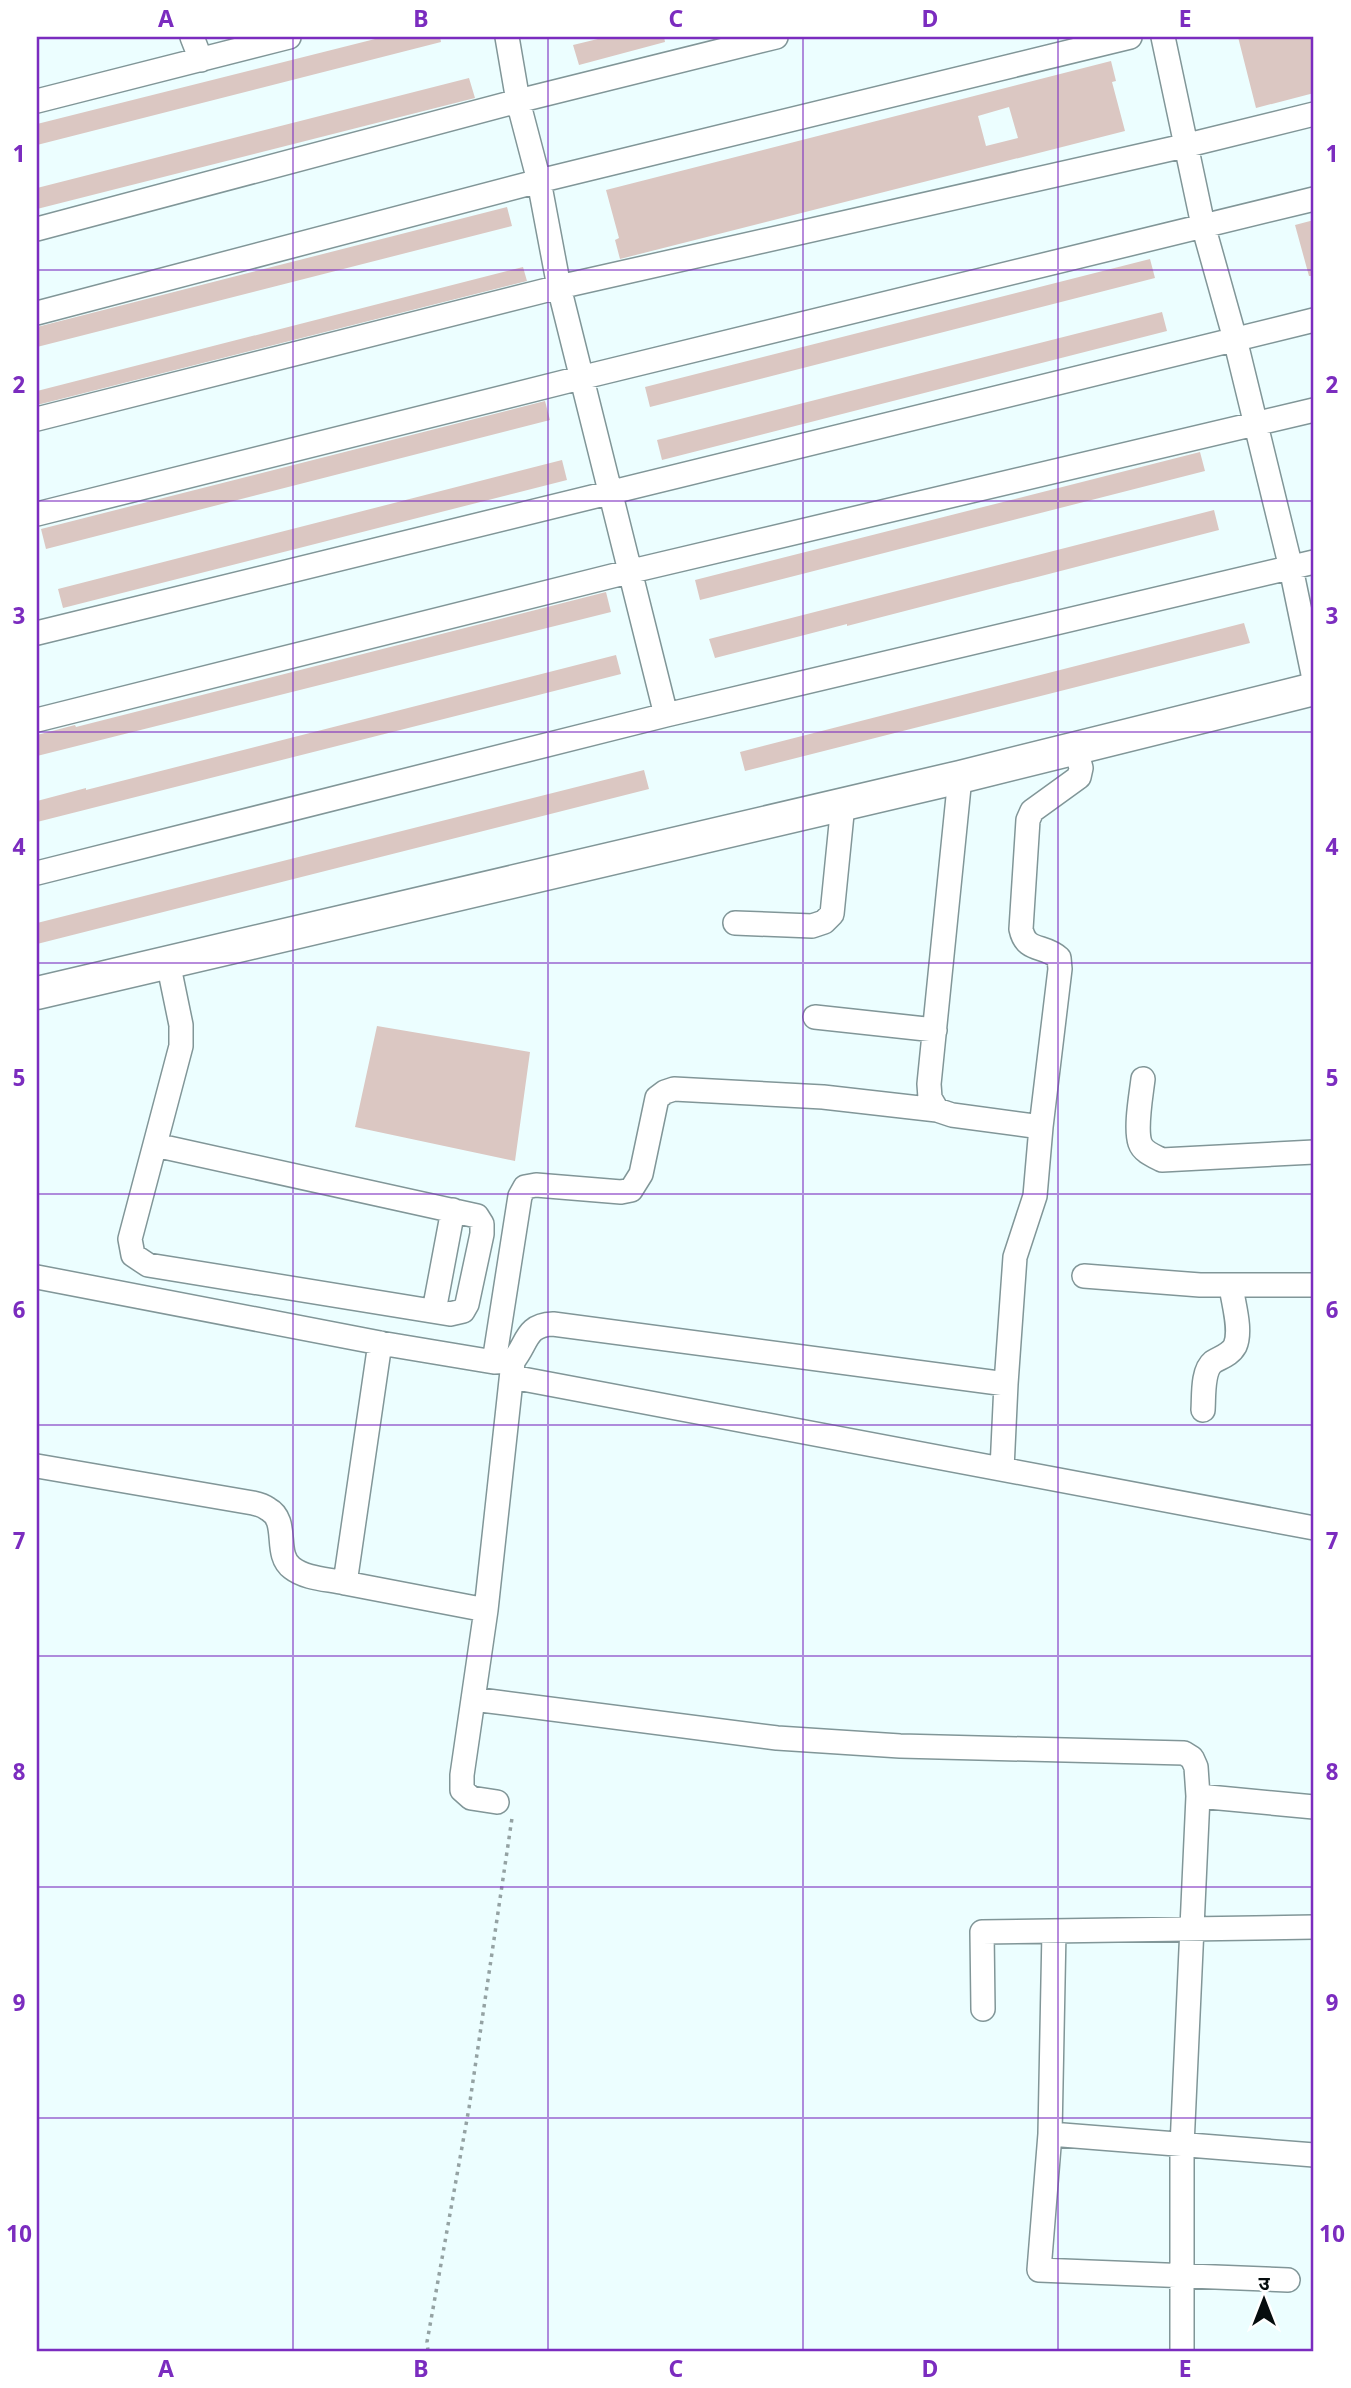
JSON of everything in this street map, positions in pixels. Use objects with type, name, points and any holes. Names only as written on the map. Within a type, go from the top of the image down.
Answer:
[{"type":"street","points":[[192,37],[201,60]]},
{"type":"street","points":[[37,101],[289,37]]},
{"type":"street","points":[[507,37],[518,101],[539,181],[580,378],[632,571],[666,715]]},
{"type":"street","points":[[37,229],[518,101],[776,37]]},
{"type":"street","points":[[37,313],[539,181],[1130,37]]},
{"type":"street","points":[[1163,37],[1184,146],[1256,424],[1291,568],[1314,679]]},
{"type":"street","points":[[37,419],[559,287],[1184,146],[1314,114]]},
{"type":"street","points":[[37,514],[1314,199]]},
{"type":"street","points":[[37,634],[1314,320]]},
{"type":"street","points":[[37,720],[632,571],[1314,410]]},
{"type":"street","points":[[37,873],[666,715],[1314,562]]},
{"type":"street","points":[[37,993],[960,777],[1314,689]]},
{"type":"street","points":[[1002,1469],[1015,1257],[1035,1196],[1060,969],[1059,958],[1054,953],[1028,945],[1023,939],[1021,929],[1028,820],[1032,811],[1079,777],[1081,768],[1076,748]]},
{"type":"street","points":[[937,1110],[930,1098],[929,1084],[960,777]]},
{"type":"street","points":[[735,923],[812,926],[824,922],[832,914],[843,804]]},
{"type":"street","points":[[155,1145],[477,1216],[482,1224],[482,1234],[467,1304],[463,1311],[450,1314],[148,1265],[133,1255],[130,1239],[181,1046],[181,1025],[169,962]]},
{"type":"street","points":[[815,1017],[935,1030]]},
{"type":"street","points":[[1143,1079],[1140,1145],[1162,1160],[1314,1152]]},
{"type":"street","points":[[497,1802],[471,1798],[462,1790],[462,1775],[486,1610],[520,1196],[525,1187],[536,1185],[621,1192],[631,1190],[641,1174],[657,1098],[674,1089],[823,1097],[937,1110],[952,1115],[1041,1127]]},
{"type":"street","points":[[434,1311],[453,1210]]},
{"type":"street","points":[[37,1276],[506,1367],[1002,1469],[1314,1528]]},
{"type":"street","points":[[1084,1276],[1231,1286],[1314,1285]]},
{"type":"street","points":[[1203,1410],[1206,1373],[1210,1364],[1230,1353],[1236,1344],[1231,1286]]},
{"type":"street","points":[[506,1367],[522,1350],[528,1334],[539,1325],[553,1324],[1006,1384]]},
{"type":"street","points":[[345,1583],[380,1343]]},
{"type":"street","points":[[37,1466],[253,1503],[271,1510],[279,1524],[283,1558],[292,1568],[309,1576],[486,1610]]},
{"type":"street","points":[[473,1699],[777,1738],[900,1746],[1184,1754],[1192,1758],[1196,1767],[1198,1797],[1182,2146],[1182,2351]]},
{"type":"street","points":[[1198,1797],[1314,1807]]},
{"type":"street","points":[[983,2009],[982,1932],[1314,1927]]},
{"type":"street","points":[[1054,1931],[1050,2134],[1039,2270],[1288,2280]]},
{"type":"street","points":[[1050,2134],[1314,2155]]},
{"type":"path","points":[[428,2351],[427,2343],[470,2108],[512,1820],[509,1809],[497,1802]]},
{"type":"building","points":[[383,37],[440,37],[441,42],[37,145],[37,124]]},
{"type":"building","points":[[606,37],[664,37],[665,42],[579,65],[573,45]]},
{"type":"building","points":[[1238,37],[1314,37],[1314,93],[1256,108]]},
{"type":"building","points":[[1111,61],[1116,81],[1112,82],[1125,131],[620,259],[615,240],[619,238],[606,190]],"holes":[[[1009,107],[1018,138],[986,146],[978,116]]]},
{"type":"building","points":[[469,78],[475,98],[37,209],[37,188]]},
{"type":"building","points":[[507,207],[512,226],[37,347],[37,327]]},
{"type":"building","points":[[1314,220],[1314,276],[1309,276],[1295,225]]},
{"type":"building","points":[[1150,259],[1155,278],[650,407],[645,387]]},
{"type":"building","points":[[523,267],[527,281],[37,405],[37,391]]},
{"type":"building","points":[[1162,312],[1167,331],[662,460],[657,440]]},
{"type":"building","points":[[545,401],[550,420],[46,549],[41,529]]},
{"type":"building","points":[[1200,452],[1205,471],[700,600],[695,580]]},
{"type":"building","points":[[562,460],[567,480],[63,608],[58,589]]},
{"type":"building","points":[[1214,510],[1219,530],[847,626],[715,658],[709,639]]},
{"type":"building","points":[[606,592],[611,612],[37,756],[37,735]]},
{"type":"building","points":[[1244,623],[1250,643],[745,771],[740,752]]},
{"type":"building","points":[[616,655],[621,674],[37,822],[37,801]]},
{"type":"building","points":[[644,770],[649,789],[37,944],[37,923]]},
{"type":"building","points":[[377,1026],[530,1052],[515,1161],[355,1127]]}]
